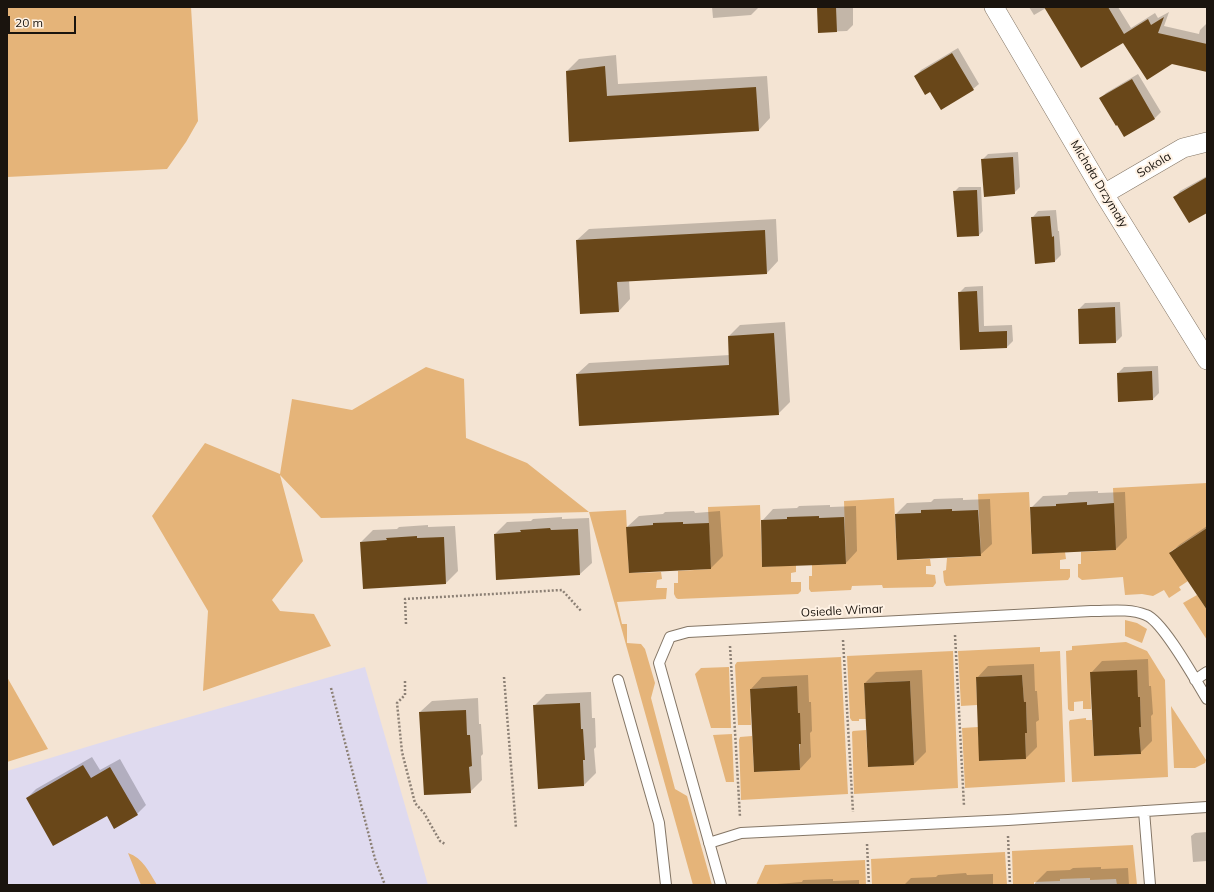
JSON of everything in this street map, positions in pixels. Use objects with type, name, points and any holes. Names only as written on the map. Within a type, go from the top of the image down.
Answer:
[{"type":"street","name":"Michała Drzymały","points":[[994,7],[1104,194],[1207,360]]},
{"type":"street","name":"Sokola","points":[[1104,194],[1183,148],[1207,142]]},
{"type":"lane","name":"Osiedle Wimar","points":[[721,885],[659,663],[670,638],[688,632],[1127,610],[1147,615],[1164,631],[1207,699]]},
{"type":"lane","points":[[1195,680],[1207,672]]},
{"type":"lane","points":[[618,680],[659,823],[666,885]]},
{"type":"lane","points":[[709,843],[740,834],[1207,808]]},
{"type":"lane","points":[[1144,811],[1150,885]]},
{"type":"path","points":[[406,624],[405,599],[562,590],[582,612]]},
{"type":"path","points":[[954,618],[964,822]]},
{"type":"path","points":[[842,624],[854,827]]},
{"type":"path","points":[[729,630],[740,834]]},
{"type":"path","points":[[504,677],[516,828]]},
{"type":"path","points":[[405,681],[405,695],[398,703],[402,752],[415,803],[424,814],[440,841],[445,844]]},
{"type":"path","points":[[331,688],[375,859],[385,885]]},
{"type":"path","points":[[1008,820],[1010,885]]},
{"type":"path","points":[[866,826],[869,885]]},
{"type":"shaded area","points":[[7,7],[191,7],[198,121],[186,142],[167,169],[7,177]]},
{"type":"shaded area","points":[[426,367],[464,379],[466,438],[527,463],[589,512],[321,518],[280,475],[303,561],[272,600],[280,611],[314,614],[331,646],[203,691],[208,611],[152,516],[205,443],[280,474],[292,399],[352,410]]},
{"type":"shaded area","points":[[1207,483],[1207,528],[1170,552],[1188,581],[1179,587],[1181,590],[1169,598],[1164,590],[1153,596],[1142,594],[1125,595],[1123,577],[1082,580],[1078,577],[1078,564],[1081,564],[1081,552],[1116,550],[1113,488]]},
{"type":"shaded area","points":[[1029,492],[1032,554],[1065,552],[1066,559],[1060,560],[1060,569],[1070,569],[1070,577],[1068,580],[946,586],[943,571],[946,570],[947,558],[981,556],[978,494]]},
{"type":"shaded area","points":[[894,498],[897,560],[930,559],[931,566],[926,566],[926,574],[935,575],[936,583],[933,587],[883,588],[882,585],[852,586],[851,590],[811,592],[809,589],[809,576],[812,576],[812,565],[846,564],[844,501]]},
{"type":"shaded area","points":[[760,505],[762,567],[796,565],[796,572],[791,573],[791,582],[801,582],[801,591],[798,594],[676,598],[674,594],[674,583],[678,583],[678,571],[711,569],[708,507]]},
{"type":"shaded area","points":[[626,510],[629,573],[661,572],[662,579],[657,580],[656,588],[667,588],[666,599],[617,602],[622,624],[627,624],[627,643],[641,644],[645,649],[655,683],[651,698],[675,789],[687,796],[712,885],[693,885],[589,512]]},
{"type":"shaded area","points":[[1197,595],[1207,610],[1207,640],[1183,603]]},
{"type":"shaded area","points":[[1125,620],[1137,623],[1147,629],[1142,643],[1125,636]]},
{"type":"shaded area","points":[[1126,642],[1147,651],[1165,680],[1168,777],[1072,782],[1070,720],[1086,718],[1086,720],[1092,720],[1094,756],[1141,754],[1139,727],[1141,727],[1140,697],[1138,697],[1136,670],[1090,673],[1091,709],[1083,709],[1083,701],[1074,702],[1074,711],[1070,711],[1068,709],[1066,651],[1072,650],[1072,646]]},
{"type":"shaded area","points":[[1040,647],[1040,652],[1060,651],[1065,782],[965,788],[962,728],[978,727],[980,761],[1026,759],[1026,702],[1024,702],[1022,675],[976,677],[977,705],[961,706],[958,651]]},
{"type":"shaded area","points":[[953,651],[958,788],[854,794],[853,731],[866,730],[868,767],[914,764],[910,681],[864,683],[866,719],[852,721],[850,718],[847,656]]},
{"type":"shaded area","points":[[841,657],[848,794],[741,800],[740,737],[752,736],[754,772],[800,770],[800,713],[798,713],[796,686],[750,689],[751,725],[738,725],[735,665],[737,662]]},
{"type":"shaded area","points":[[365,667],[428,885],[7,885],[7,771],[133,733]]},
{"type":"shaded area","points":[[729,667],[731,728],[711,728],[695,674],[701,668]]},
{"type":"shaded area","points":[[7,677],[48,749],[7,762]]},
{"type":"shaded area","points":[[1171,706],[1206,760],[1205,763],[1195,768],[1174,768]]},
{"type":"shaded area","points":[[732,734],[734,782],[726,782],[713,735]]},
{"type":"shaded area","points":[[1133,845],[1137,885],[1117,885],[1116,879],[1090,880],[1090,878],[1034,882],[1034,885],[1013,885],[1012,851]]},
{"type":"shaded area","points":[[1005,852],[1007,885],[872,885],[871,859]]},
{"type":"shaded area","points":[[128,853],[138,858],[142,862],[157,885],[141,885]]},
{"type":"shaded area","points":[[865,860],[866,885],[756,885],[765,865]]},
{"type":"building","points":[[817,7],[836,7],[837,32],[818,33]]},
{"type":"building","points":[[1044,7],[1108,7],[1124,34],[1148,19],[1151,25],[1164,17],[1158,33],[1207,44],[1207,72],[1172,64],[1147,80],[1123,43],[1081,68]]},
{"type":"building","points":[[952,53],[974,90],[941,110],[930,92],[925,95],[914,76]]},
{"type":"building","points":[[605,66],[607,96],[756,87],[759,131],[569,142],[566,71]]},
{"type":"building","points":[[1132,79],[1155,119],[1124,137],[1099,98]]},
{"type":"building","points":[[1013,157],[1015,194],[984,197],[981,159]]},
{"type":"building","points":[[1207,177],[1207,213],[1189,223],[1173,197]]},
{"type":"building","points":[[977,190],[979,236],[957,237],[953,191]]},
{"type":"building","points":[[1050,216],[1052,237],[1054,236],[1055,262],[1035,264],[1031,217]]},
{"type":"building","points":[[765,230],[767,274],[617,282],[619,312],[580,314],[576,240]]},
{"type":"building","points":[[977,291],[979,332],[1007,331],[1007,348],[960,350],[958,292]]},
{"type":"building","points":[[1115,307],[1116,343],[1079,344],[1078,309]]},
{"type":"building","points":[[774,333],[779,415],[579,426],[576,374],[729,365],[728,336]]},
{"type":"building","points":[[1152,371],[1153,400],[1118,402],[1117,373]]},
{"type":"building","points":[[1087,502],[1087,505],[1114,503],[1116,550],[1032,554],[1030,507],[1056,506],[1056,504]]},
{"type":"building","points":[[952,509],[952,511],[978,510],[981,556],[897,560],[895,514],[921,513],[921,510]]},
{"type":"building","points":[[819,516],[819,518],[844,517],[846,564],[762,567],[761,520],[787,519],[787,517]]},
{"type":"building","points":[[683,522],[683,524],[709,523],[711,569],[629,573],[626,527],[653,525],[653,523]]},
{"type":"building","points":[[550,528],[551,530],[578,529],[580,575],[496,580],[494,534],[521,532],[520,530]]},
{"type":"building","points":[[1207,528],[1207,610],[1169,553]]},
{"type":"building","points":[[417,536],[417,538],[444,537],[446,584],[363,589],[360,542],[387,540],[386,538]]},
{"type":"building","points":[[1137,670],[1138,697],[1140,697],[1141,727],[1139,727],[1141,754],[1094,756],[1090,672]]},
{"type":"building","points":[[1022,675],[1024,702],[1026,702],[1026,759],[979,761],[976,677]]},
{"type":"building","points":[[910,681],[914,765],[868,767],[864,683]]},
{"type":"building","points":[[797,686],[798,713],[800,713],[800,770],[754,772],[750,689]]},
{"type":"building","points":[[580,703],[581,729],[583,729],[585,760],[583,760],[584,786],[538,789],[533,705]]},
{"type":"building","points":[[466,710],[467,735],[470,735],[472,766],[469,767],[471,793],[424,795],[419,712]]},
{"type":"building","points":[[83,765],[91,778],[110,767],[138,815],[114,829],[107,816],[53,846],[26,798]]}]
